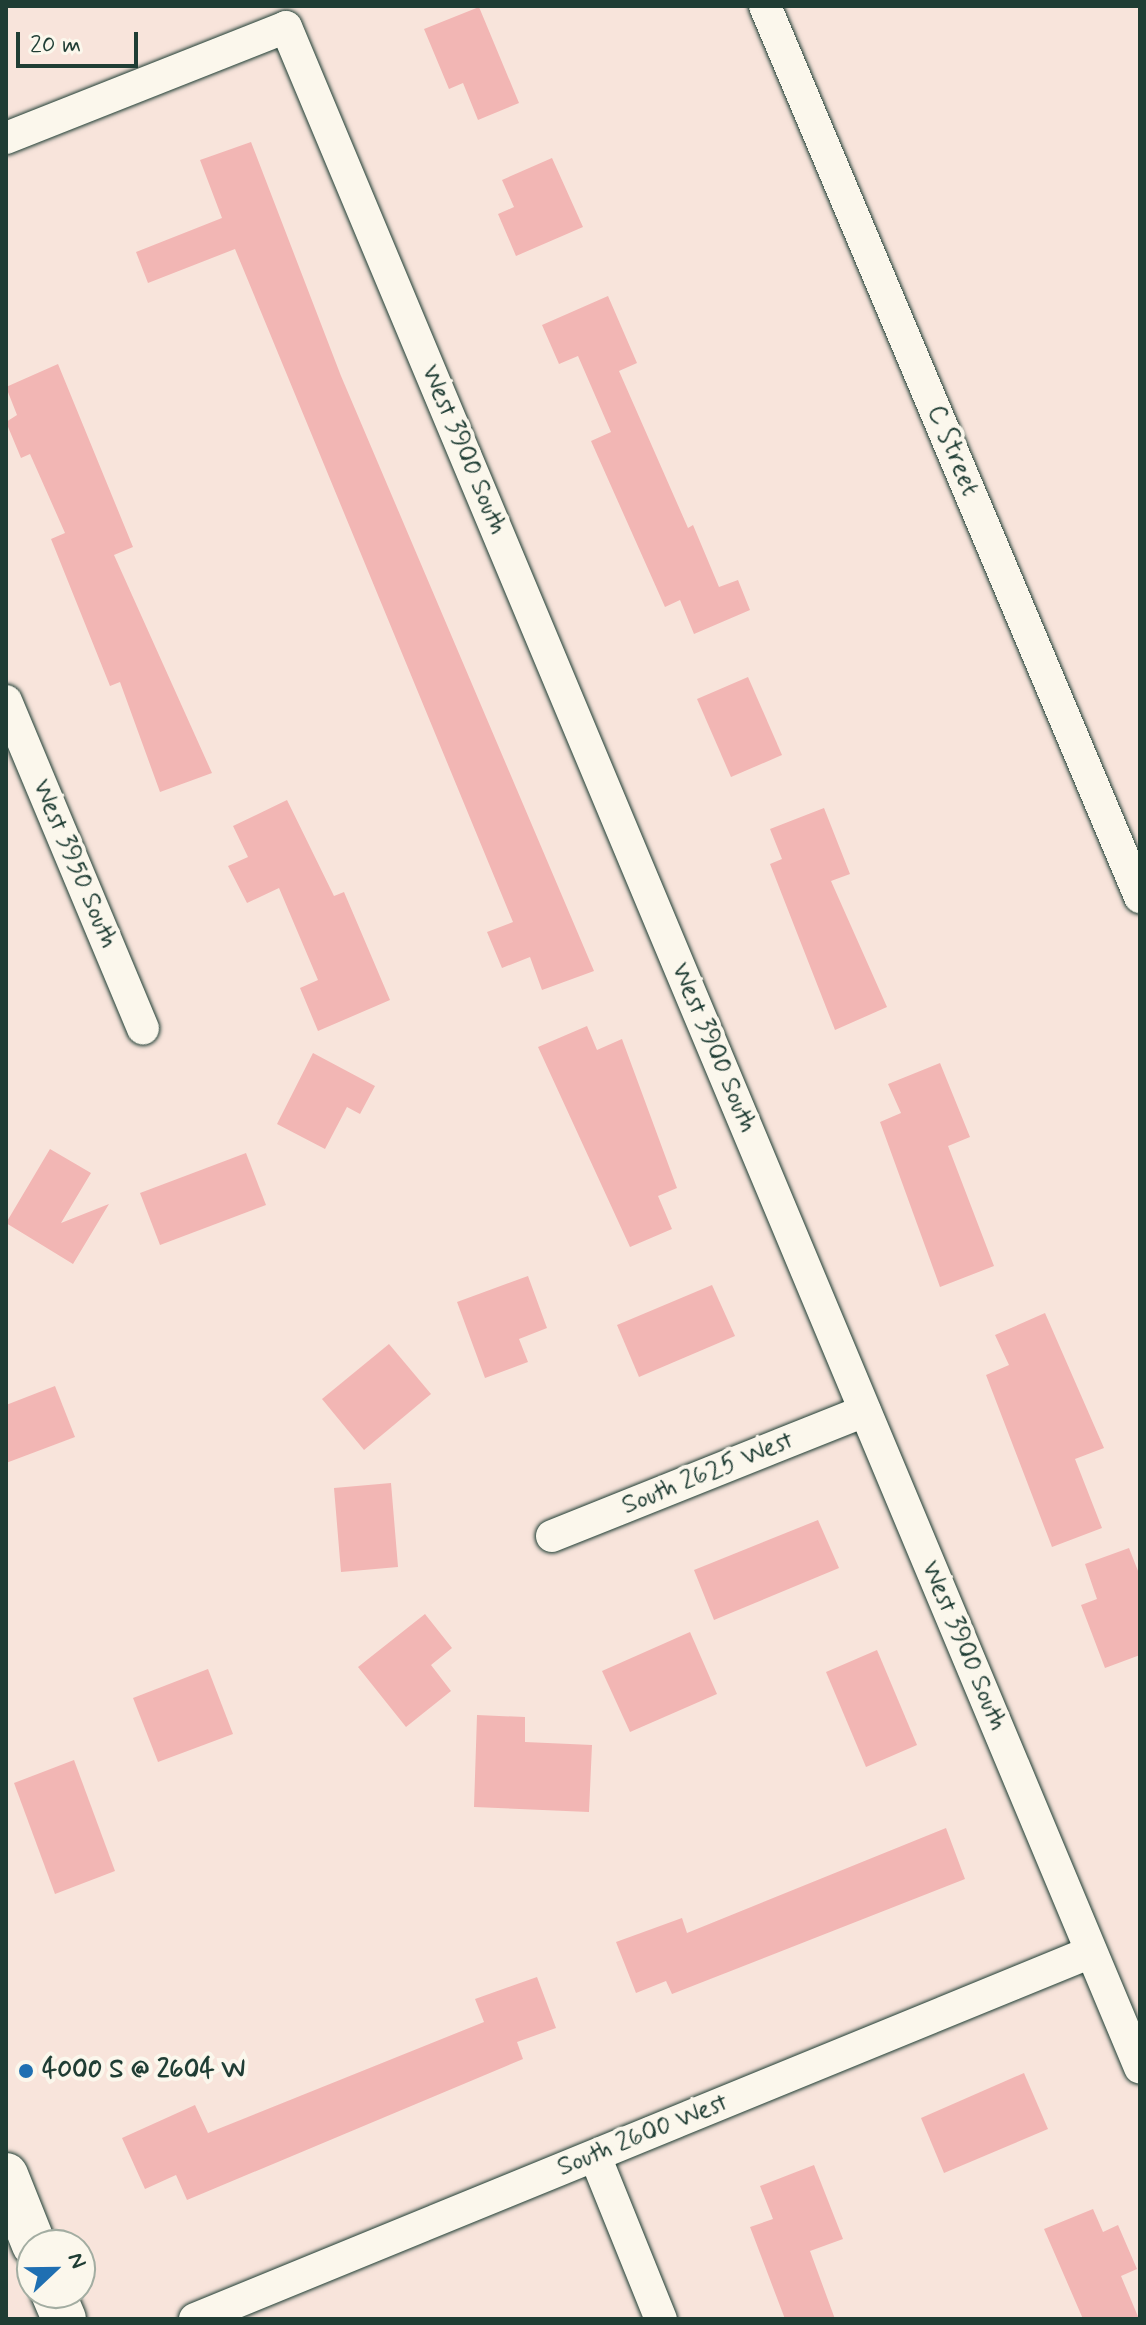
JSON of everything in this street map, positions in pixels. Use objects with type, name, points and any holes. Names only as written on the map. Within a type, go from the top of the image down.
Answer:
[{"type":"street","name":"C Street","points":[[765,6],[1140,897]]},
{"type":"street","name":"West 3900 South","points":[[6,138],[286,27],[1140,2068]]},
{"type":"street","name":"West 3950 South","points":[[6,701],[143,1028]]},
{"type":"street","name":"South 2625 West","points":[[552,1536],[865,1411]]},
{"type":"street","name":"South 2600 West","points":[[195,2319],[1091,1952]]},
{"type":"street","points":[[595,2156],[661,2319]]},
{"type":"street","points":[[6,2175],[28,2229]]},
{"type":"building","points":[[479,7],[519,103],[478,120],[463,83],[449,89],[424,29]]},
{"type":"building","points":[[251,142],[341,376],[594,971],[542,990],[530,957],[502,968],[487,932],[513,922],[235,249],[148,283],[136,252],[222,218],[200,160]]},
{"type":"building","points":[[552,158],[583,227],[516,256],[498,214],[514,207],[502,180]]},
{"type":"building","points":[[608,296],[637,363],[619,371],[688,528],[693,525],[719,587],[738,580],[750,610],[694,634],[680,600],[665,607],[591,441],[611,432],[578,356],[559,364],[542,325]]},
{"type":"building","points":[[58,364],[133,547],[114,555],[212,773],[160,792],[120,682],[110,686],[51,539],[65,533],[30,454],[21,458],[6,422],[17,415],[6,387]]},
{"type":"building","points":[[748,677],[782,755],[731,777],[697,699]]},
{"type":"building","points":[[287,800],[334,896],[344,892],[390,1000],[318,1031],[300,988],[318,980],[279,888],[247,903],[228,866],[248,857],[233,826]]},
{"type":"building","points":[[824,808],[850,874],[831,881],[887,1007],[835,1030],[770,864],[782,859],[770,829]]},
{"type":"building","points":[[587,1026],[597,1050],[622,1039],[677,1188],[658,1196],[672,1229],[630,1247],[538,1047]]},
{"type":"building","points":[[313,1053],[375,1086],[360,1114],[347,1107],[325,1149],[277,1124]]},
{"type":"building","points":[[940,1063],[970,1137],[948,1146],[994,1266],[940,1287],[880,1122],[901,1113],[888,1084]]},
{"type":"building","points":[[50,1149],[91,1173],[61,1223],[109,1204],[73,1264],[6,1223]]},
{"type":"building","points":[[246,1153],[266,1205],[160,1245],[140,1193]]},
{"type":"building","points":[[528,1276],[547,1328],[519,1339],[528,1362],[485,1378],[457,1302]]},
{"type":"building","points":[[712,1285],[735,1336],[639,1377],[617,1325]]},
{"type":"building","points":[[1045,1313],[1104,1448],[1075,1459],[1102,1528],[1052,1547],[986,1375],[1009,1365],[995,1335]]},
{"type":"building","points":[[389,1344],[431,1394],[364,1450],[322,1399]]},
{"type":"building","points":[[55,1386],[75,1437],[6,1463],[6,1405]]},
{"type":"building","points":[[391,1483],[398,1567],[341,1572],[334,1488]]},
{"type":"building","points":[[818,1520],[839,1568],[714,1620],[694,1570]]},
{"type":"building","points":[[1129,1548],[1140,1576],[1140,1655],[1105,1668],[1081,1605],[1097,1599],[1085,1564]]},
{"type":"building","points":[[425,1614],[452,1648],[431,1665],[451,1691],[406,1727],[358,1667]]},
{"type":"building","points":[[690,1632],[717,1694],[630,1732],[602,1671]]},
{"type":"building","points":[[877,1650],[917,1745],[866,1767],[826,1672]]},
{"type":"building","points":[[208,1669],[233,1734],[158,1762],[133,1698]]},
{"type":"building","points":[[477,1715],[525,1717],[525,1742],[592,1745],[589,1812],[474,1807]]},
{"type":"building","points":[[74,1760],[115,1871],[55,1894],[14,1783]]},
{"type":"building","points":[[946,1828],[965,1879],[672,1994],[666,1981],[636,1993],[616,1942],[682,1918],[687,1933]]},
{"type":"building","points":[[537,1977],[556,2028],[517,2042],[523,2059],[187,2200],[176,2175],[145,2189],[122,2138],[195,2105],[208,2133],[484,2022],[475,1999]]},
{"type":"building","points":[[1024,2073],[1048,2129],[944,2173],[921,2118]]},
{"type":"building","points":[[814,2165],[843,2239],[810,2251],[835,2319],[785,2319],[750,2227],[773,2219],[760,2186]]},
{"type":"building","points":[[1093,2209],[1103,2232],[1118,2225],[1137,2269],[1121,2276],[1139,2319],[1083,2319],[1044,2229]]},
{"type":"place","name":"4000 S @ 2604 W","points":[[26,2071]]}]
